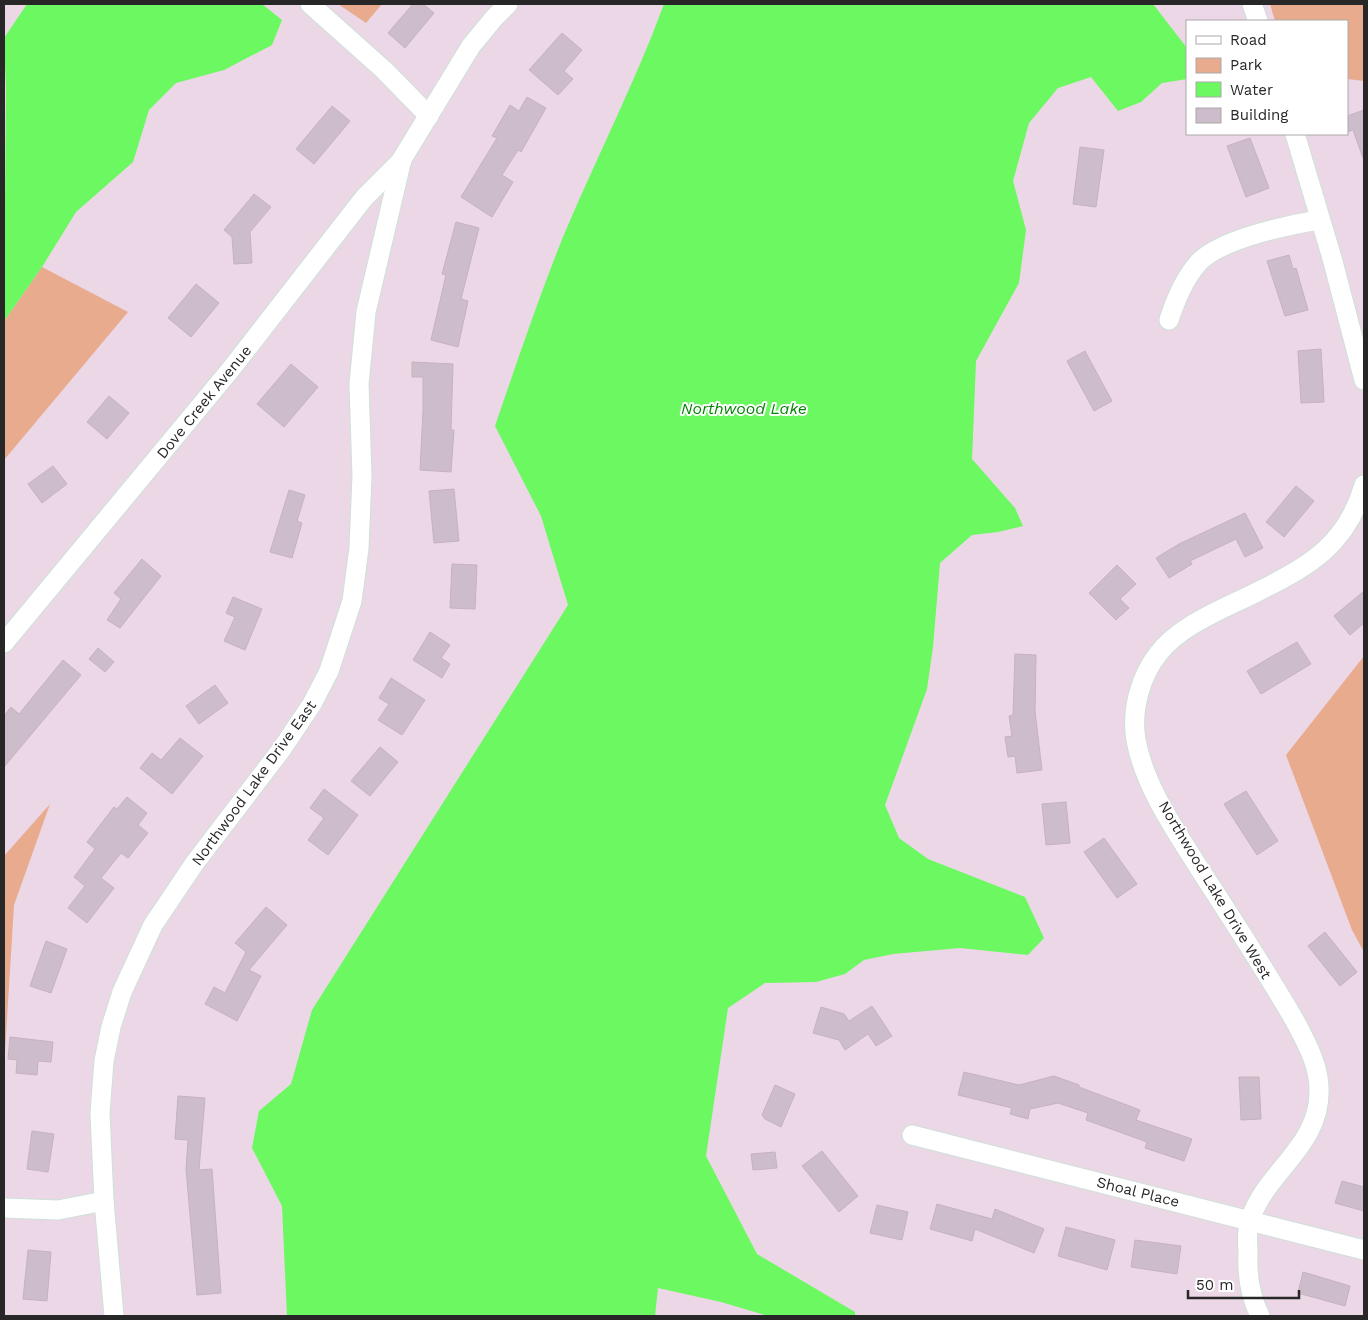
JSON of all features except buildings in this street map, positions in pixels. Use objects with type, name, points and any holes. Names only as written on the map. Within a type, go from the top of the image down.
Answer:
[{"type":"street","points":[[310,4],[384,70],[429,116]]},
{"type":"street","name":"Northwood Lake Drive East","points":[[114,1316],[104,1201],[100,1113],[104,1061],[111,1027],[122,992],[162,909],[281,750],[312,704],[329,671],[342,637],[352,601],[359,548],[362,476],[359,384],[362,339],[377,260],[402,160],[471,46],[508,4]]},
{"type":"street","points":[[1252,4],[1258,20]]},
{"type":"street","points":[[1295,135],[1319,220],[1332,258],[1364,380]]},
{"type":"street","name":"Dove Creek Avenue","points":[[4,643],[231,369],[364,198],[402,160]]},
{"type":"street","points":[[1169,320],[1180,288],[1200,261],[1214,252],[1247,238],[1282,226],[1319,220]]},
{"type":"street","name":"Northwood Lake Drive West","points":[[1260,1316],[1249,1287],[1247,1270],[1249,1221],[1261,1198],[1306,1140],[1318,1106],[1320,1088],[1312,1053],[1286,1006],[1163,809],[1141,757],[1135,721],[1141,686],[1158,654],[1186,629],[1300,571],[1328,548],[1350,519],[1364,485]]},
{"type":"street","name":"Shoal Place","points":[[912,1135],[1364,1250]]},
{"type":"street","points":[[4,1208],[58,1210],[104,1201]]},
{"type":"green space","points":[[338,4],[382,4],[366,23]]},
{"type":"green space","points":[[1270,4],[1364,4],[1364,81],[1348,79],[1348,20],[1275,20]]},
{"type":"green space","points":[[42,267],[128,312],[4,460],[4,321]]},
{"type":"green space","points":[[1364,656],[1364,952],[1352,930],[1286,755]]},
{"type":"green space","points":[[50,804],[14,905],[4,1068],[4,856]]},
{"type":"water","points":[[27,4],[262,4],[282,20],[272,45],[224,70],[176,83],[149,110],[133,162],[76,212],[42,267],[4,321],[6,89],[4,38]]},
{"type":"water","name":"Northwood Lake","points":[[664,4],[1153,4],[1186,47],[1186,79],[1162,83],[1141,102],[1118,111],[1091,77],[1058,88],[1029,123],[1013,181],[1026,230],[1019,283],[976,361],[972,459],[1015,508],[1023,526],[998,532],[972,535],[940,563],[933,647],[927,689],[885,805],[899,838],[928,859],[1025,897],[1044,938],[1028,955],[960,948],[893,954],[864,960],[845,974],[816,982],[765,983],[728,1008],[706,1156],[757,1254],[855,1312],[855,1316],[768,1316],[721,1302],[658,1288],[655,1316],[287,1316],[282,1206],[252,1148],[259,1111],[291,1084],[312,1010],[568,605],[541,516],[495,426],[536,307],[563,237]]}]
